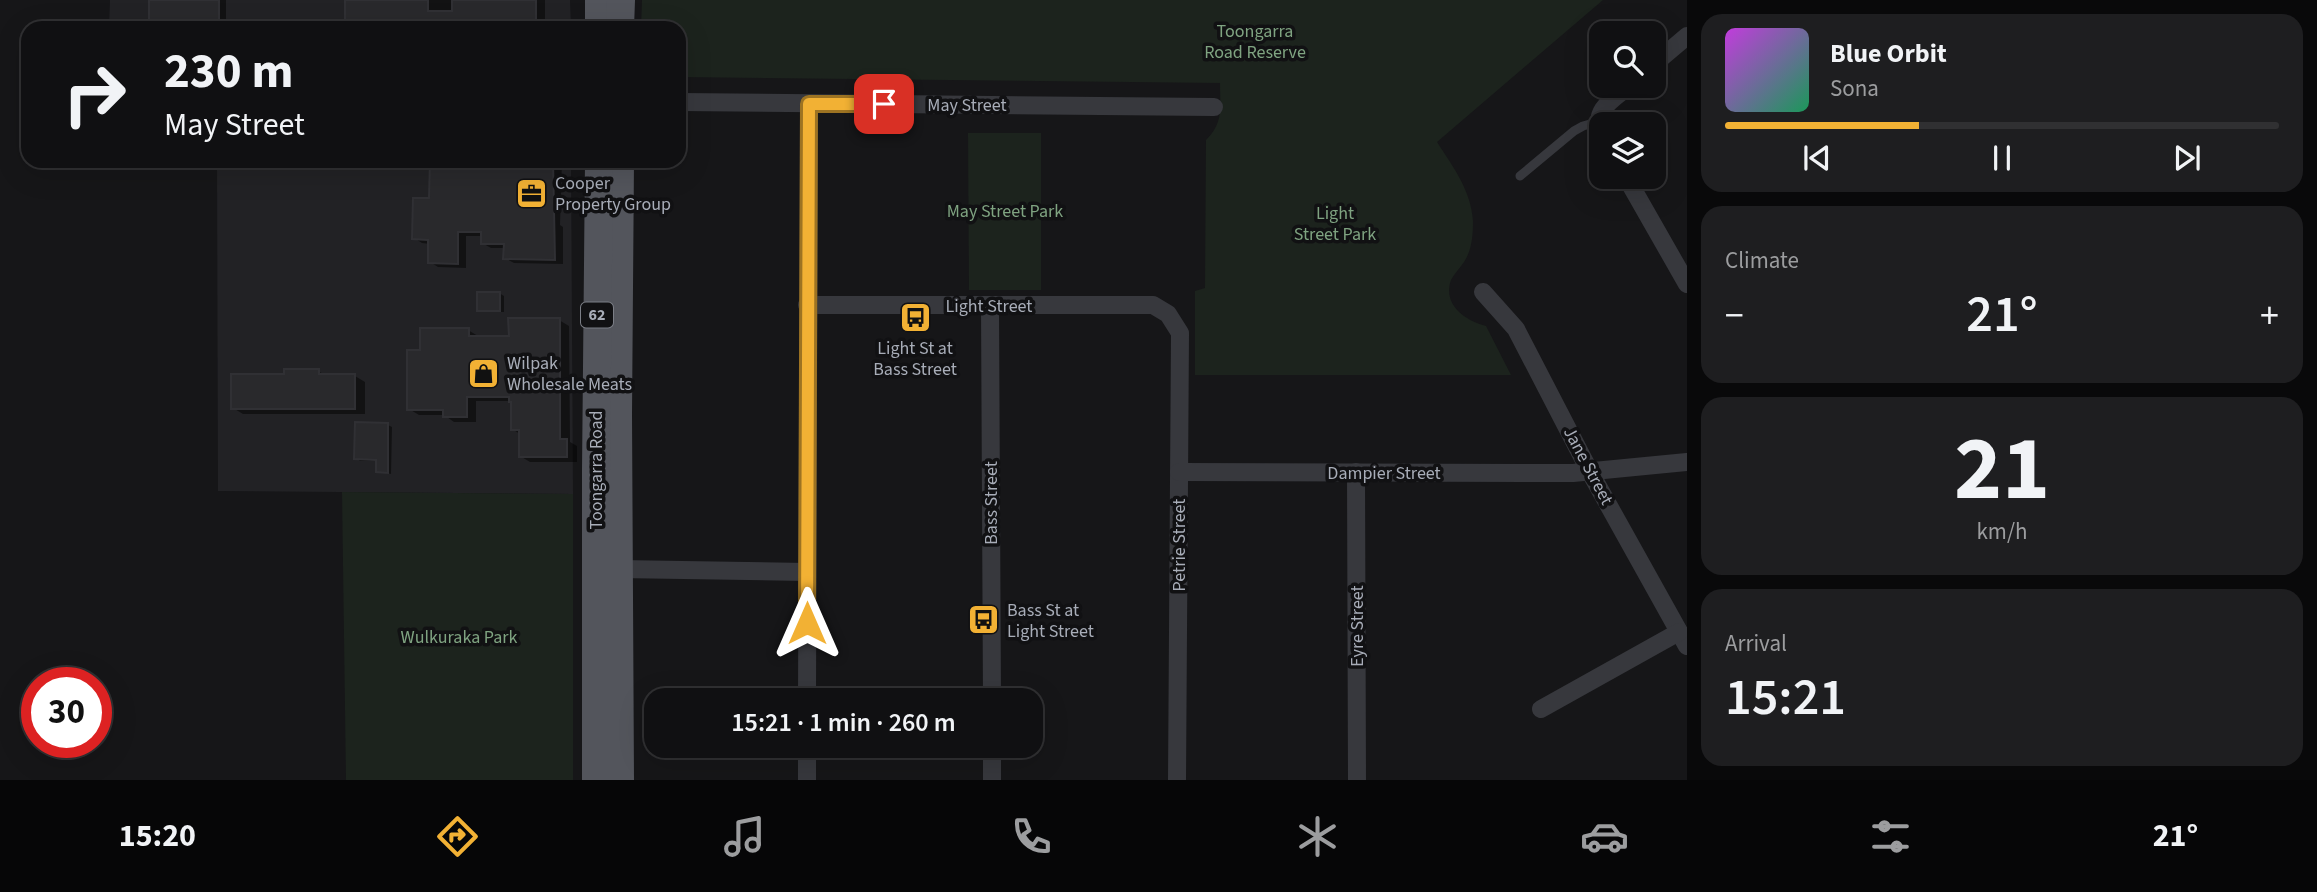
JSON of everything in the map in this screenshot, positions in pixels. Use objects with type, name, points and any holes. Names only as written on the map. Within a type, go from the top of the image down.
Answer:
[{"type":"main road","points":[[599,0],[599,21]]},
{"type":"main road","points":[[621,0],[621,21]]},
{"type":"main road","name":"Toongarra Road","points":[[596,780],[598,168]]},
{"type":"main road","name":"Toongarra Road","points":[[620,168],[620,780]]},
{"type":"street","points":[[1666,54],[1687,36]]},
{"type":"street","points":[[1602,112],[1615,98]]},
{"type":"street","name":"May Street","points":[[686,102],[1214,107]]},
{"type":"street","points":[[807,688],[809,104]]},
{"type":"street","points":[[1633,189],[1685,273]]},
{"type":"street","name":"Jane Street","points":[[1483,292],[1516,329],[1590,472],[1683,639]]},
{"type":"street","name":"Light Street","points":[[807,305],[1153,305],[1168,314]]},
{"type":"street","name":"Bass Street","points":[[990,307],[992,688]]},
{"type":"street","name":"Petrie Street","points":[[1168,314],[1180,333],[1177,780]]},
{"type":"street","name":"Dampier Street","points":[[1179,472],[1590,472],[1687,462]]},
{"type":"street","name":"Eyre Street","points":[[1356,472],[1357,780]]},
{"type":"street","points":[[618,569],[807,572]]},
{"type":"street","points":[[1541,709],[1683,639]]},
{"type":"street","points":[[807,758],[807,780]]},
{"type":"street","points":[[992,758],[992,780]]},
{"type":"lane","points":[[1520,176],[1574,131],[1583,126],[1589,127]]},
{"type":"shaded area","points":[[110,0],[570,0],[571,21],[109,21]]},
{"type":"shaded area","points":[[217,168],[571,168],[573,494],[218,491]]},
{"type":"green space","points":[[642,0],[1603,0],[1437,142],[1465,189],[1473,221],[1467,257],[1451,280],[1450,297],[1464,316],[1486,326],[1511,375],[1195,375],[1195,291],[1205,288],[1206,140],[1218,120],[1220,83],[686,77],[686,21],[641,21]]},
{"type":"green space","name":"May Street Park","points":[[968,133],[1041,133],[1041,290],[969,290]]},
{"type":"green space","name":"Wulkuraka Park","points":[[342,492],[573,494],[573,780],[346,780]]},
{"type":"building","points":[[149,0],[219,0],[219,21],[149,21]]},
{"type":"building","points":[[345,0],[428,0],[428,11],[452,11],[452,0],[536,0],[536,21],[345,21]]},
{"type":"building","points":[[430,168],[553,168],[555,260],[503,259],[504,244],[481,244],[481,232],[458,232],[458,264],[428,263],[428,240],[412,239],[413,198],[429,198]]},
{"type":"building","points":[[477,292],[500,292],[500,311],[477,311]]},
{"type":"building","name":"Wilpak Wholesale Meats","points":[[508,318],[560,318],[560,439],[567,439],[567,457],[519,457],[519,430],[511,430],[509,397],[467,397],[467,417],[443,417],[443,410],[407,410],[407,350],[420,350],[420,328],[469,328],[469,336],[509,336]]},
{"type":"building","points":[[284,369],[319,369],[319,374],[355,374],[355,409],[231,409],[231,374],[284,374]]},
{"type":"building","points":[[355,422],[388,423],[388,473],[376,472],[376,460],[354,459]]},
{"type":"place","name":"Cooper Property Group","points":[[532,193]]},
{"type":"place","name":"Light St at Bass Street","points":[[915,317]]},
{"type":"place","name":"Wilpak Wholesale Meats","points":[[484,373]]},
{"type":"place","name":"Bass St at Light Street","points":[[984,620]]},
{"type":"route","points":[[807,623],[809,104],[884,104]]},
{"type":"park label","name":"Toongarra Road Reserve","points":[[1255,41]]},
{"type":"park label","name":"Light Street Park","points":[[1335,223]]}]
